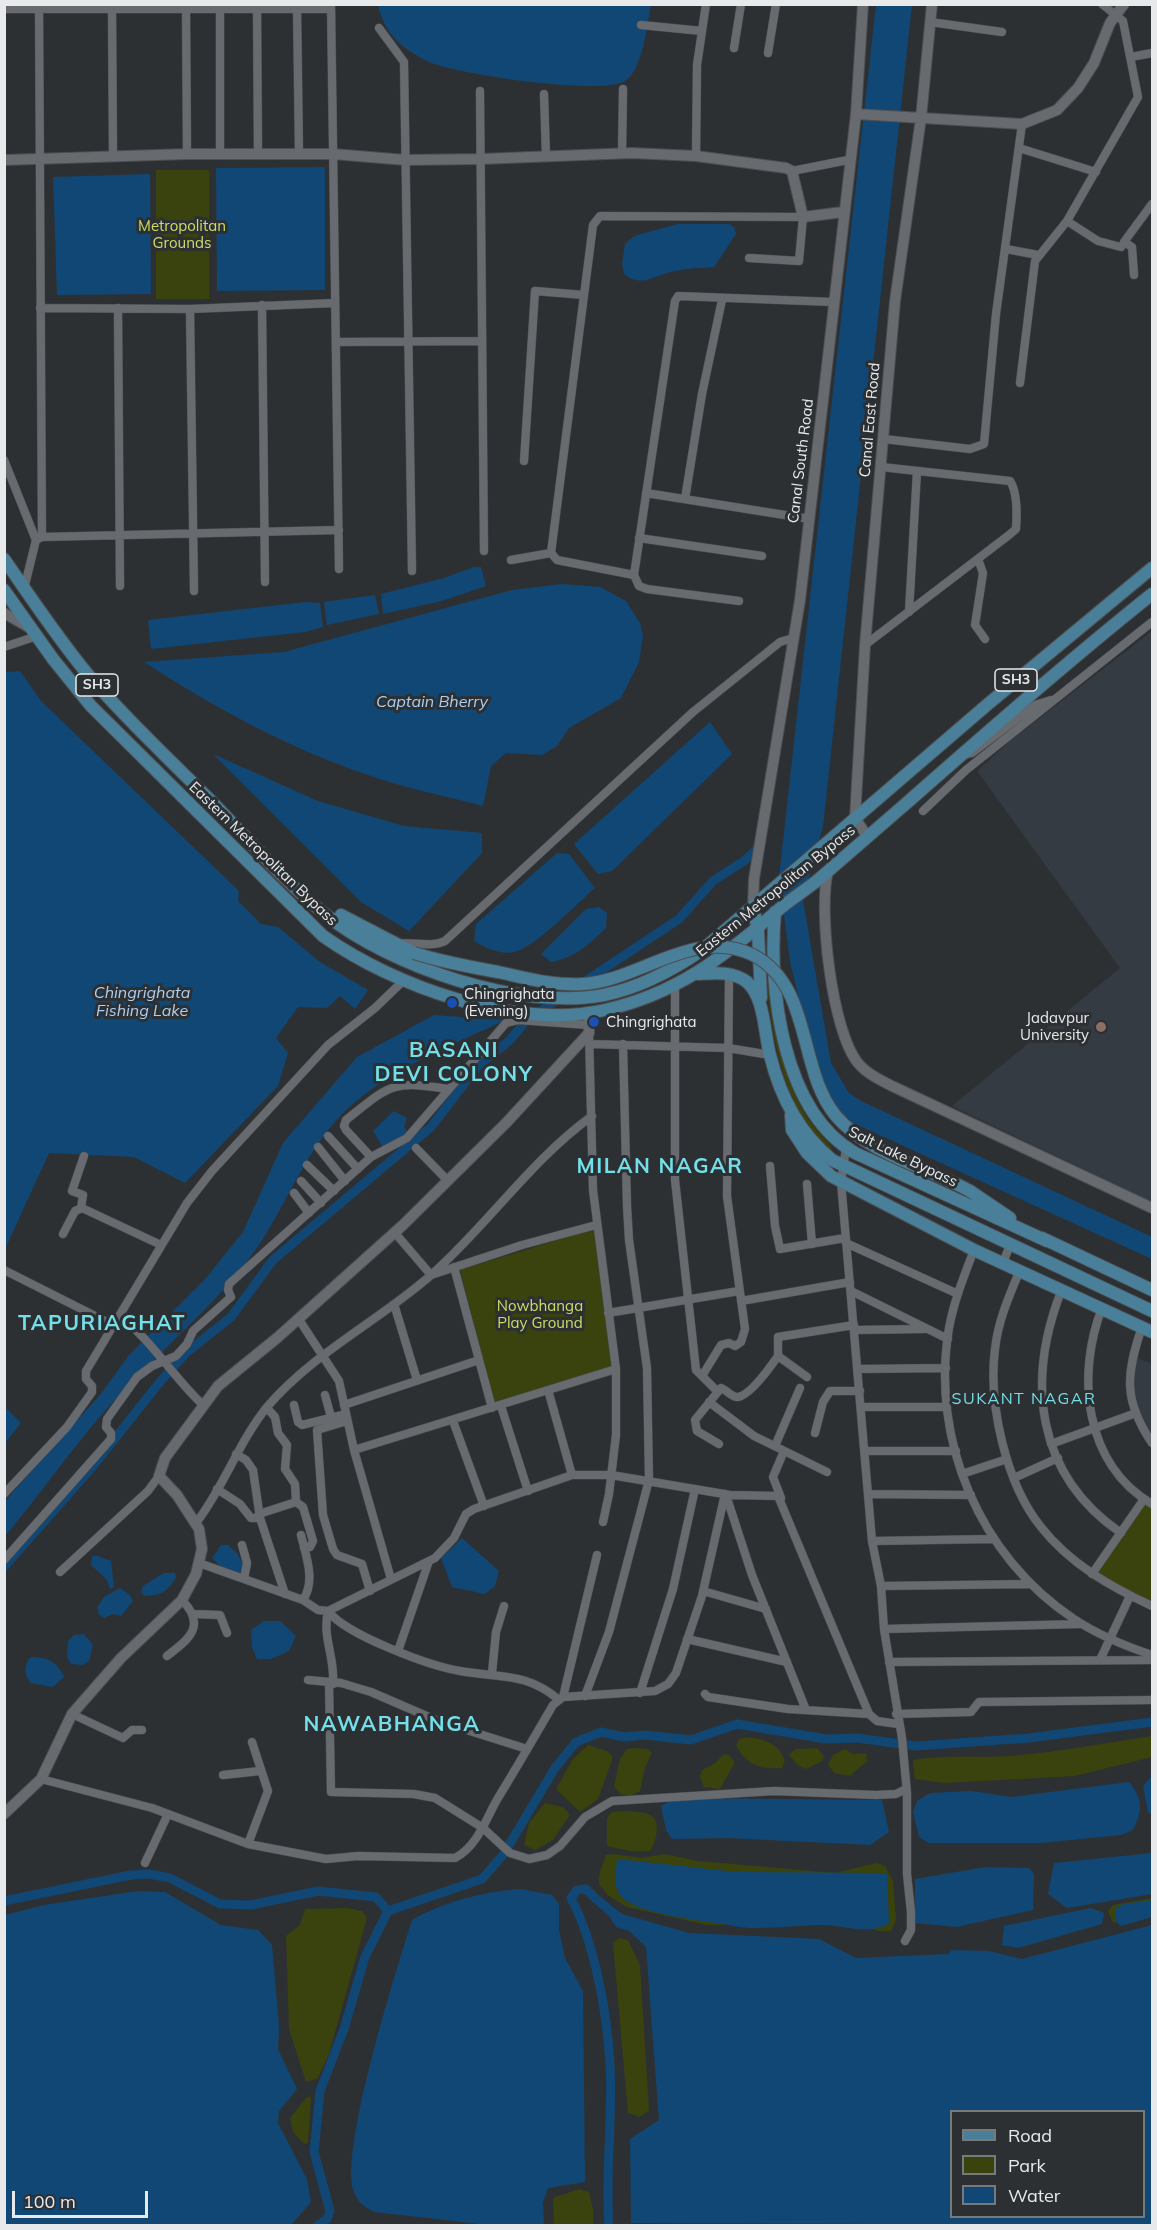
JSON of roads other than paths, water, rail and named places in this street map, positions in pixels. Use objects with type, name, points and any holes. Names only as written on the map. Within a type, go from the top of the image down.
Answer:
[{"type":"main road","name":"Eastern Metropolitan Bypass","points":[[4,559],[63,644],[107,697],[312,903],[353,934],[412,958],[457,980],[532,996],[582,998],[606,995],[654,978],[702,950],[1152,568]]},
{"type":"main road","name":"Eastern Metropolitan Bypass","points":[[4,590],[91,706],[300,916],[339,947],[406,983],[497,1007],[559,1018],[589,1029],[624,1005],[675,987],[758,930],[1152,594]]},
{"type":"main road","points":[[765,897],[780,909]]},
{"type":"main road","name":"Eastern Metropolitan Bypass","points":[[312,903],[336,912],[395,944],[412,958]]},
{"type":"main road","points":[[753,907],[758,930],[758,971],[770,1054],[791,1110],[818,1149],[842,1166],[1152,1311]]},
{"type":"main road","name":"Salt Lake Bypass","points":[[780,909],[772,940],[774,970],[790,1059],[812,1112],[831,1136],[846,1148],[1047,1241]]},
{"type":"main road","points":[[412,958],[565,984],[606,981],[670,956],[699,949],[724,948],[753,956],[778,976],[787,988],[799,1017],[814,1075],[837,1116],[847,1127],[875,1146],[970,1191],[1047,1241],[1151,1289]]},
{"type":"main road","points":[[697,974],[720,972],[746,981],[752,988],[765,1022]]},
{"type":"main road","points":[[791,1110],[792,1130],[807,1153],[831,1176],[974,1250],[1147,1330]]},
{"type":"street","points":[[696,156],[697,65],[706,4]]},
{"type":"street","points":[[734,48],[741,4]]},
{"type":"street","points":[[768,53],[776,4]]},
{"type":"street","name":"Canal South Road","points":[[753,907],[754,879],[810,519],[848,160],[859,113],[863,4]]},
{"type":"street","name":"Canal East Road","points":[[855,818],[865,645],[895,302],[916,118],[932,4]]},
{"type":"street","points":[[1020,383],[1035,261],[1067,221],[1138,97],[1123,21],[1116,13],[1102,4]]},
{"type":"street","points":[[859,113],[1022,124],[1057,110],[1078,88],[1116,13],[1124,4]]},
{"type":"street","points":[[24,589],[39,538],[39,7]]},
{"type":"street","points":[[112,7],[113,156]]},
{"type":"street","points":[[186,7],[187,154]]},
{"type":"street","points":[[220,7],[220,154]]},
{"type":"street","points":[[257,7],[258,154]]},
{"type":"street","points":[[297,7],[299,154]]},
{"type":"street","points":[[4,9],[331,7],[339,569]]},
{"type":"street","points":[[930,22],[1002,32]]},
{"type":"street","points":[[640,25],[702,31]]},
{"type":"street","points":[[379,28],[404,62],[412,571]]},
{"type":"street","points":[[1131,57],[1152,52]]},
{"type":"street","points":[[622,154],[623,89]]},
{"type":"street","points":[[480,91],[484,551]]},
{"type":"street","points":[[544,94],[546,157]]},
{"type":"street","points":[[884,439],[970,449],[984,444],[996,314],[1022,124]]},
{"type":"street","points":[[1019,148],[1096,172]]},
{"type":"street","points":[[4,160],[187,154],[333,154],[406,160],[622,154],[696,156],[792,171],[848,160]]},
{"type":"street","points":[[749,258],[799,261],[803,217],[792,171]]},
{"type":"street","points":[[1134,275],[1132,247],[1124,242],[1152,204]]},
{"type":"street","points":[[550,553],[593,225],[600,216],[803,217],[843,212]]},
{"type":"street","points":[[1067,221],[1098,241],[1121,247]]},
{"type":"street","points":[[1006,249],[1038,255]]},
{"type":"street","points":[[524,461],[535,291],[584,295]]},
{"type":"street","points":[[739,602],[647,590],[639,586],[634,575],[675,301],[678,296],[689,295],[722,300],[833,302]]},
{"type":"street","points":[[685,499],[702,394],[722,300]]},
{"type":"street","points":[[40,308],[190,309],[335,303]]},
{"type":"street","points":[[262,305],[265,582]]},
{"type":"street","points":[[118,308],[120,586]]},
{"type":"street","points":[[190,309],[194,591]]},
{"type":"street","points":[[336,342],[482,341]]},
{"type":"street","points":[[4,460],[39,538]]},
{"type":"street","points":[[865,645],[1016,529],[1014,488],[1010,481],[881,466]]},
{"type":"street","points":[[909,612],[917,471]]},
{"type":"street","points":[[646,493],[810,519]]},
{"type":"street","points":[[39,538],[120,534],[339,530]]},
{"type":"street","points":[[639,538],[762,556]]},
{"type":"street","points":[[511,560],[550,553]]},
{"type":"street","points":[[550,553],[557,560],[634,575]]},
{"type":"street","points":[[978,559],[983,573],[975,625],[986,639]]},
{"type":"street","points":[[4,614],[34,633]]},
{"type":"street","points":[[923,811],[966,770],[1152,622]]},
{"type":"street","points":[[4,647],[34,633]]},
{"type":"street","points":[[395,944],[413,941],[437,945],[445,941],[693,712],[780,642],[793,638]]},
{"type":"street","points":[[962,754],[972,753],[1035,705],[1056,698]]},
{"type":"street","points":[[855,818],[867,836]]},
{"type":"street","points":[[828,871],[824,903],[830,966],[842,1028],[858,1063],[892,1086],[1152,1208]]},
{"type":"street","points":[[754,879],[765,897]]},
{"type":"street","points":[[702,1376],[721,1345],[729,1342],[735,1346],[744,1336],[727,1196],[729,975]]},
{"type":"street","points":[[4,1494],[67,1427],[92,1392],[92,1386],[86,1379],[86,1371],[187,1203],[227,1152],[328,1045],[406,983]]},
{"type":"street","points":[[675,987],[675,1180],[690,1299],[696,1370],[717,1391]]},
{"type":"street","points":[[4,1560],[111,1439],[111,1433],[106,1427],[106,1419],[137,1377],[176,1356],[187,1344],[193,1331],[231,1298],[228,1290],[229,1284],[371,1157],[407,1138],[506,1023],[518,1020],[559,1018]]},
{"type":"street","points":[[589,1029],[623,1044],[728,1048],[770,1054]]},
{"type":"street","points":[[589,1029],[596,1225],[616,1369],[616,1435],[603,1522]]},
{"type":"street","points":[[60,1572],[148,1491],[159,1476],[165,1458],[218,1386],[395,1233],[448,1181],[589,1029]]},
{"type":"street","points":[[585,1696],[609,1632],[649,1480],[648,1391],[628,1229],[623,1044]]},
{"type":"street","points":[[371,1157],[346,1130],[344,1126],[346,1120],[390,1086],[416,1084],[448,1089]]},
{"type":"street","points":[[196,1523],[236,1454],[267,1408],[305,1368],[325,1356],[431,1275],[482,1220],[591,1116]]},
{"type":"street","points":[[328,1136],[358,1169]]},
{"type":"street","points":[[318,1147],[345,1181]]},
{"type":"street","points":[[416,1148],[448,1181]]},
{"type":"street","points":[[846,1148],[842,1166],[845,1241],[866,1451],[872,1541],[881,1586],[884,1629],[896,1714],[902,1738],[906,1789],[911,1930],[904,1941]]},
{"type":"street","points":[[81,1208],[84,1195],[72,1191],[84,1156]]},
{"type":"street","points":[[307,1165],[334,1191]]},
{"type":"street","points":[[770,1166],[775,1226],[780,1249],[845,1241],[958,1294]]},
{"type":"street","points":[[301,1181],[321,1203]]},
{"type":"street","points":[[807,1184],[812,1244]]},
{"type":"street","points":[[294,1193],[309,1213]]},
{"type":"street","points":[[81,1208],[161,1245]]},
{"type":"street","points":[[63,1234],[75,1211],[81,1208]]},
{"type":"street","points":[[431,1275],[522,1245],[596,1225]]},
{"type":"street","points":[[395,1233],[431,1275]]},
{"type":"street","points":[[1003,1263],[1010,1245]]},
{"type":"street","points":[[974,1250],[958,1294],[948,1339],[946,1368],[947,1407],[962,1474],[971,1495],[993,1539],[1031,1584],[1048,1600],[1082,1624],[1152,1655]]},
{"type":"street","points":[[454,1268],[492,1408]]},
{"type":"street","points":[[4,1270],[113,1325]]},
{"type":"street","points":[[1020,1270],[1003,1310],[994,1351],[996,1411],[1007,1459],[1014,1478],[1040,1527],[1092,1574],[1152,1606]]},
{"type":"street","points":[[741,1301],[850,1282]]},
{"type":"street","points":[[1062,1289],[1046,1336],[1042,1359],[1043,1412],[1051,1444],[1088,1508],[1121,1533]]},
{"type":"street","points":[[608,1313],[739,1291]]},
{"type":"street","points":[[851,1291],[948,1339]]},
{"type":"street","points":[[394,1305],[417,1380]]},
{"type":"street","points":[[1102,1308],[1088,1361],[1087,1391],[1093,1429],[1114,1468],[1144,1499],[1152,1504]]},
{"type":"street","points":[[120,1316],[146,1338],[203,1406]]},
{"type":"street","points":[[298,1318],[325,1356],[339,1381],[354,1450],[391,1579]]},
{"type":"street","points":[[719,1444],[697,1431],[694,1426],[695,1420],[721,1388],[734,1397],[740,1396],[764,1375],[778,1356],[778,1337],[854,1327],[927,1329]]},
{"type":"street","points":[[1147,1330],[1129,1371],[1136,1413],[1152,1443]]},
{"type":"street","points":[[778,1356],[807,1377]]},
{"type":"street","points":[[344,1405],[479,1360]]},
{"type":"street","points":[[858,1369],[946,1368]]},
{"type":"street","points":[[354,1450],[616,1369]]},
{"type":"street","points":[[775,1446],[800,1388]]},
{"type":"street","points":[[548,1390],[572,1475]]},
{"type":"street","points":[[815,1433],[823,1402],[830,1391],[860,1391]]},
{"type":"street","points":[[325,1395],[331,1417]]},
{"type":"street","points":[[710,1402],[754,1436],[827,1472]]},
{"type":"street","points":[[294,1406],[298,1422],[302,1425],[331,1417],[347,1418]]},
{"type":"street","points":[[501,1406],[528,1491]]},
{"type":"street","points":[[862,1407],[947,1407]]},
{"type":"street","points":[[267,1408],[275,1417],[278,1433],[287,1445],[285,1469],[295,1484],[296,1502]]},
{"type":"street","points":[[1051,1444],[1136,1413]]},
{"type":"street","points":[[347,1418],[317,1430],[323,1515],[333,1549],[337,1555],[362,1564],[370,1591]]},
{"type":"street","points":[[453,1421],[484,1506]]},
{"type":"street","points":[[784,1451],[773,1477],[868,1714]]},
{"type":"street","points":[[866,1451],[956,1451]]},
{"type":"street","points":[[236,1454],[246,1460],[253,1470],[259,1516],[285,1594]]},
{"type":"street","points":[[1014,1478],[1058,1458]]},
{"type":"street","points":[[962,1474],[1007,1459]]},
{"type":"street","points":[[199,1563],[303,1600],[318,1610],[328,1611],[429,1561],[442,1552],[454,1538],[466,1514],[572,1475],[611,1475],[726,1494],[775,1496],[782,1499]]},
{"type":"street","points":[[4,1814],[41,1779],[72,1714],[121,1658],[182,1600],[199,1563],[202,1539],[196,1523],[159,1476]]},
{"type":"street","points":[[217,1488],[240,1504],[251,1518],[296,1502]]},
{"type":"street","points":[[640,1693],[673,1589],[695,1489]]},
{"type":"street","points":[[328,1611],[340,1623],[427,1663],[460,1671],[492,1673],[543,1686],[561,1699],[655,1691],[668,1684],[676,1673],[703,1591],[726,1494]]},
{"type":"street","points":[[726,1494],[766,1609],[806,1710]]},
{"type":"street","points":[[868,1494],[971,1495]]},
{"type":"street","points":[[1092,1574],[1144,1499]]},
{"type":"street","points":[[296,1502],[303,1507],[313,1541],[310,1547],[304,1548]]},
{"type":"street","points":[[301,1536],[309,1581],[303,1600]]},
{"type":"street","points":[[872,1541],[993,1539]]},
{"type":"street","points":[[242,1545],[248,1563],[244,1579]]},
{"type":"street","points":[[41,1779],[168,1814],[248,1844],[326,1859],[358,1856],[455,1858],[483,1828],[527,1749],[561,1699],[597,1555]]},
{"type":"street","points":[[398,1651],[429,1561]]},
{"type":"street","points":[[881,1586],[1031,1584]]},
{"type":"street","points":[[703,1591],[766,1609]]},
{"type":"street","points":[[1100,1660],[1130,1596]]},
{"type":"street","points":[[167,1656],[189,1640],[194,1631],[193,1614],[182,1600]]},
{"type":"street","points":[[492,1673],[496,1632],[504,1606]]},
{"type":"street","points":[[328,1611],[325,1628],[334,1662],[331,1684],[331,1792],[435,1798],[483,1828],[510,1853],[528,1859],[546,1855],[560,1846],[590,1813],[612,1801],[774,1791],[876,1795],[896,1794],[906,1789]]},
{"type":"street","points":[[193,1614],[220,1615],[227,1633]]},
{"type":"street","points":[[884,1629],[1082,1624]]},
{"type":"street","points":[[687,1639],[787,1662]]},
{"type":"street","points":[[889,1662],[1152,1660]]},
{"type":"street","points":[[308,1680],[331,1684],[341,1683],[371,1692],[438,1721],[527,1749]]},
{"type":"street","points":[[705,1694],[708,1697],[806,1710],[868,1714],[877,1720],[898,1724]]},
{"type":"street","points":[[896,1714],[971,1712],[979,1702],[1152,1700]]},
{"type":"street","points":[[72,1714],[123,1738],[132,1730],[142,1730]]},
{"type":"street","points":[[248,1844],[268,1791],[252,1742]]},
{"type":"street","points":[[223,1775],[260,1771]]},
{"type":"street","points":[[145,1863],[168,1814]]},
{"type":"water","points":[[378,5],[651,5],[640,57],[631,75],[625,81],[611,85],[588,86],[527,82],[466,72],[427,61],[395,39],[385,24]]},
{"type":"water","points":[[876,5],[912,5],[823,826],[803,900],[831,1063],[849,1093],[861,1101],[1152,1237],[1152,1259],[853,1123],[832,1102],[812,1054],[790,961],[779,877]]},
{"type":"water","points":[[325,167],[325,290],[217,291],[216,168]]},
{"type":"water","points":[[150,174],[151,294],[57,295],[53,177]]},
{"type":"water","points":[[678,224],[729,224],[734,227],[736,234],[714,267],[676,271],[642,281],[624,274],[622,263],[625,244],[634,236]]},
{"type":"water","points":[[474,567],[481,567],[486,586],[442,601],[383,614],[381,594],[444,578]]},
{"type":"water","name":"Captain Bherry","points":[[561,584],[600,587],[626,601],[640,623],[643,635],[639,662],[621,698],[569,728],[557,746],[542,755],[506,753],[491,766],[483,806],[382,780],[309,752],[225,711],[144,662],[284,652],[512,590]]},
{"type":"water","points":[[375,595],[379,614],[327,625],[324,602]]},
{"type":"water","points":[[306,602],[320,603],[323,627],[305,632],[151,649],[148,620]]},
{"type":"water","name":"Chingrighata Fishing Lake","points":[[20,671],[41,701],[239,891],[238,901],[261,924],[278,927],[320,962],[368,990],[355,1009],[340,996],[327,1008],[298,1007],[276,1038],[288,1053],[278,1086],[185,1183],[134,1157],[49,1153],[5,1249],[4,672]]},
{"type":"water","points":[[710,722],[732,754],[612,871],[598,874],[574,844]]},
{"type":"water","points":[[213,754],[318,801],[404,826],[482,833],[482,853],[409,931],[361,902]]},
{"type":"water","points":[[557,853],[569,854],[595,888],[544,934],[514,952],[498,952],[474,941],[476,924]]},
{"type":"water","points":[[599,907],[607,913],[606,928],[587,945],[574,954],[551,962],[541,954],[586,909]]},
{"type":"water","points":[[434,1015],[505,1020],[407,1067],[371,1090],[336,1120],[308,1159],[272,1223],[245,1264],[212,1302],[104,1412],[5,1536],[5,1501],[100,1395],[129,1355],[206,1278],[243,1232],[283,1143],[357,1057]]},
{"type":"water","points":[[394,1111],[407,1118],[404,1127],[409,1134],[382,1146],[373,1131]]},
{"type":"water","points":[[5,1407],[21,1423],[5,1443]]},
{"type":"water","points":[[462,1538],[499,1571],[495,1586],[485,1594],[452,1587],[441,1558]]},
{"type":"water","points":[[221,1545],[228,1545],[237,1553],[245,1568],[239,1573],[220,1566],[212,1558]]},
{"type":"water","points":[[92,1556],[111,1561],[114,1587],[110,1589],[106,1579],[91,1565]]},
{"type":"water","points":[[164,1573],[175,1573],[176,1577],[170,1586],[159,1594],[144,1596],[141,1592],[143,1586]]},
{"type":"water","points":[[120,1588],[130,1595],[133,1601],[121,1616],[113,1614],[104,1618],[99,1614],[97,1608],[104,1597]]},
{"type":"water","points":[[264,1621],[280,1621],[296,1636],[289,1651],[271,1659],[257,1659],[252,1647],[251,1630]]},
{"type":"water","points":[[84,1634],[93,1645],[89,1661],[83,1665],[71,1664],[67,1657],[68,1641],[74,1635]]},
{"type":"water","points":[[31,1657],[51,1661],[64,1677],[53,1687],[31,1683],[25,1670]]},
{"type":"water","points":[[1152,1776],[1152,1814],[1148,1812],[1143,1786]]},
{"type":"water","points":[[1129,1782],[1139,1799],[1140,1811],[1133,1830],[1121,1835],[1041,1843],[929,1843],[919,1837],[913,1812],[917,1801],[930,1793],[971,1791],[1012,1797]]},
{"type":"water","points":[[676,1798],[882,1800],[889,1832],[870,1845],[727,1838],[672,1839],[666,1830],[661,1806]]},
{"type":"water","points":[[1152,1853],[1152,1894],[1067,1908],[1048,1894],[1054,1863]]},
{"type":"water","points":[[617,1859],[737,1872],[887,1873],[889,1923],[874,1929],[822,1925],[753,1928],[656,1912],[640,1908],[620,1895],[616,1882]]},
{"type":"water","points":[[986,1867],[1029,1868],[1034,1874],[1033,1910],[956,1927],[915,1923],[915,1879]]},
{"type":"water","points":[[521,1889],[552,1895],[559,1904],[559,1930],[565,1958],[583,1991],[585,2182],[548,2188],[543,2203],[544,2225],[489,2225],[374,2212],[361,2203],[353,2189],[351,2167],[355,2136],[372,2057],[412,1920],[465,1898]]},
{"type":"water","points":[[138,1891],[165,1892],[221,1925],[258,1930],[272,1945],[279,2026],[278,2049],[297,2089],[279,2111],[278,2123],[307,2179],[311,2202],[291,2225],[5,2225],[5,1915],[44,1905]]},
{"type":"water","points":[[597,1894],[622,1914],[689,1933],[819,1939],[856,1958],[948,1954],[952,1950],[989,1951],[1022,1959],[1152,1925],[1152,2225],[631,2223],[630,2139],[659,2120],[646,1947],[629,1931],[616,1927],[609,1916],[588,1898]]},
{"type":"water","points":[[1152,1900],[1152,1917],[1121,1926],[1115,1920],[1116,1908],[1124,1904]]},
{"type":"water","points":[[1091,1908],[1104,1913],[1102,1924],[1018,1948],[1002,1945],[1004,1926]]},
{"type":"waterway","points":[[566,994],[679,919],[713,881],[744,861],[759,847]]},
{"type":"waterway","points":[[4,1567],[94,1465],[159,1383],[186,1353],[231,1317],[273,1260],[431,1127],[478,1066],[509,1041],[525,1022],[554,1002]]},
{"type":"waterway","points":[[4,1901],[131,1875],[149,1874],[170,1878],[220,1904],[251,1905],[318,1891],[376,1897],[388,1911],[482,1879],[503,1855],[555,1768],[576,1742],[601,1732],[624,1737],[645,1735],[691,1740],[737,1724],[826,1739],[857,1738],[916,1746],[1029,1738],[1152,1722]]},
{"type":"waterway","points":[[593,1896],[586,1889],[577,1890],[571,1898],[593,1957],[606,2023],[611,2084],[609,2226]]},
{"type":"waterway","points":[[317,2226],[327,2219],[330,2211],[314,2152],[320,2091],[344,2029],[365,1957],[388,1911]]},
{"type":"place","name":"Chingrighata (Evening)","points":[[452,1003]]},
{"type":"place","name":"Chingrighata","points":[[594,1022]]},
{"type":"place","name":"Jadavpur University","points":[[1101,1027]]},
{"type":"district","name":"BASANI DEVI COLONY","points":[[454,1063]]},
{"type":"district","name":"MILAN NAGAR","points":[[660,1167]]},
{"type":"district","name":"TAPURIAGHAT","points":[[102,1324]]},
{"type":"district","name":"SUKANT NAGAR","points":[[1024,1399]]},
{"type":"district","name":"NAWABHANGA","points":[[392,1725]]},
{"type":"park label","name":"Metropolitan Grounds","points":[[182,234]]},
{"type":"park label","name":"Nowbhanga Play Ground","points":[[540,1314]]}]
